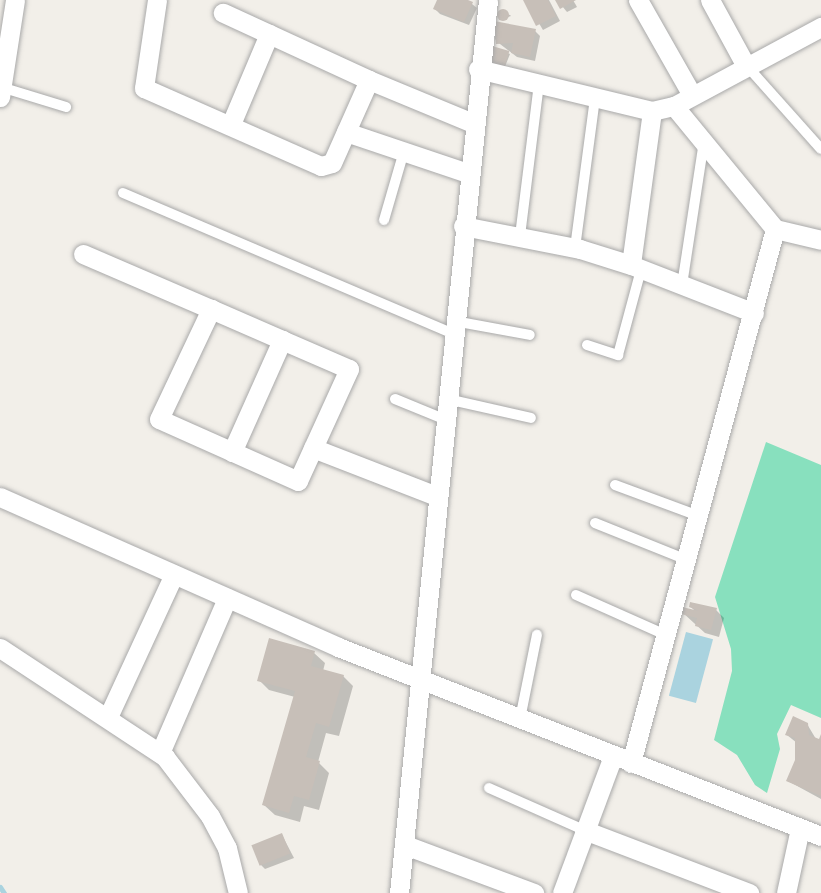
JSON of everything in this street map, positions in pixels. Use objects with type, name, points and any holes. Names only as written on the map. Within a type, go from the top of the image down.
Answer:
[{"type":"street","points":[[2,93],[15,0]]},
{"type":"street","points":[[157,0],[144,88],[231,124],[321,166],[332,163],[369,79]]},
{"type":"street","points":[[399,893],[478,69],[488,0]]},
{"type":"street","points":[[638,0],[692,95]]},
{"type":"street","points":[[710,0],[746,66]]},
{"type":"street","points":[[223,13],[473,123]]},
{"type":"street","points":[[478,69],[652,111],[674,106],[821,27]]},
{"type":"street","points":[[231,124],[270,34]]},
{"type":"street","points":[[674,106],[775,229],[821,240]]},
{"type":"street","points":[[636,268],[652,111]]},
{"type":"street","points":[[346,132],[468,173]]},
{"type":"street","points":[[463,226],[575,248],[754,313]]},
{"type":"street","points":[[562,893],[584,830],[622,759],[666,635],[775,229]]},
{"type":"street","points":[[83,254],[211,309],[349,369],[298,481],[159,419],[211,309]]},
{"type":"street","points":[[232,452],[282,340]]},
{"type":"street","points":[[313,448],[437,496]]},
{"type":"street","points":[[0,496],[419,680],[821,836]]},
{"type":"street","points":[[108,718],[174,574]]},
{"type":"street","points":[[160,753],[228,598]]},
{"type":"street","points":[[0,648],[160,753],[210,816],[227,848],[238,893]]},
{"type":"street","points":[[786,893],[800,828]]},
{"type":"street","points":[[584,830],[749,893]]},
{"type":"street","points":[[405,845],[534,893]]},
{"type":"lane","points":[[746,66],[821,149]]},
{"type":"lane","points":[[520,236],[539,84]]},
{"type":"lane","points":[[2,93],[66,107]]},
{"type":"lane","points":[[575,248],[595,98]]},
{"type":"lane","points":[[682,286],[705,141]]},
{"type":"lane","points":[[384,220],[404,151]]},
{"type":"lane","points":[[123,193],[453,327],[530,335]]},
{"type":"lane","points":[[587,345],[618,355],[636,268]]},
{"type":"lane","points":[[395,398],[445,409],[531,418]]},
{"type":"lane","points":[[615,485],[699,516]]},
{"type":"lane","points":[[595,523],[687,560]]},
{"type":"lane","points":[[576,595],[666,635]]},
{"type":"lane","points":[[520,720],[537,635]]},
{"type":"lane","points":[[489,788],[584,830]]},
{"type":"green space","points":[[766,442],[821,465],[821,718],[791,705],[777,734],[780,749],[767,793],[755,785],[737,755],[714,740],[732,671],[731,649],[715,597]]},
{"type":"water","points":[[686,632],[713,639],[696,703],[669,696]]},
{"type":"building","points":[[437,0],[473,2],[464,22],[433,9]]},
{"type":"building","points":[[523,0],[548,0],[556,16],[536,26]]},
{"type":"building","points":[[555,0],[576,0],[560,9]]},
{"type":"building","points":[[503,9],[509,15],[503,21],[497,15]]},
{"type":"building","points":[[494,21],[536,29],[530,57],[511,53],[513,43],[496,44]]},
{"type":"building","points":[[492,46],[509,51],[504,69],[487,64]]},
{"type":"building","points":[[690,602],[717,608],[711,630],[695,626],[697,618],[681,614],[682,607],[699,611],[689,607]]},
{"type":"building","points":[[269,638],[315,651],[311,666],[344,675],[329,727],[316,723],[306,757],[320,761],[309,800],[294,796],[289,813],[262,805],[295,691],[257,681]]},
{"type":"building","points":[[793,716],[808,723],[809,735],[819,739],[821,734],[821,796],[786,781],[795,760],[795,738],[785,735]]},
{"type":"building","points":[[282,833],[290,853],[260,866],[251,845]]},
{"type":"waterway","points":[[0,887],[4,893]]}]
